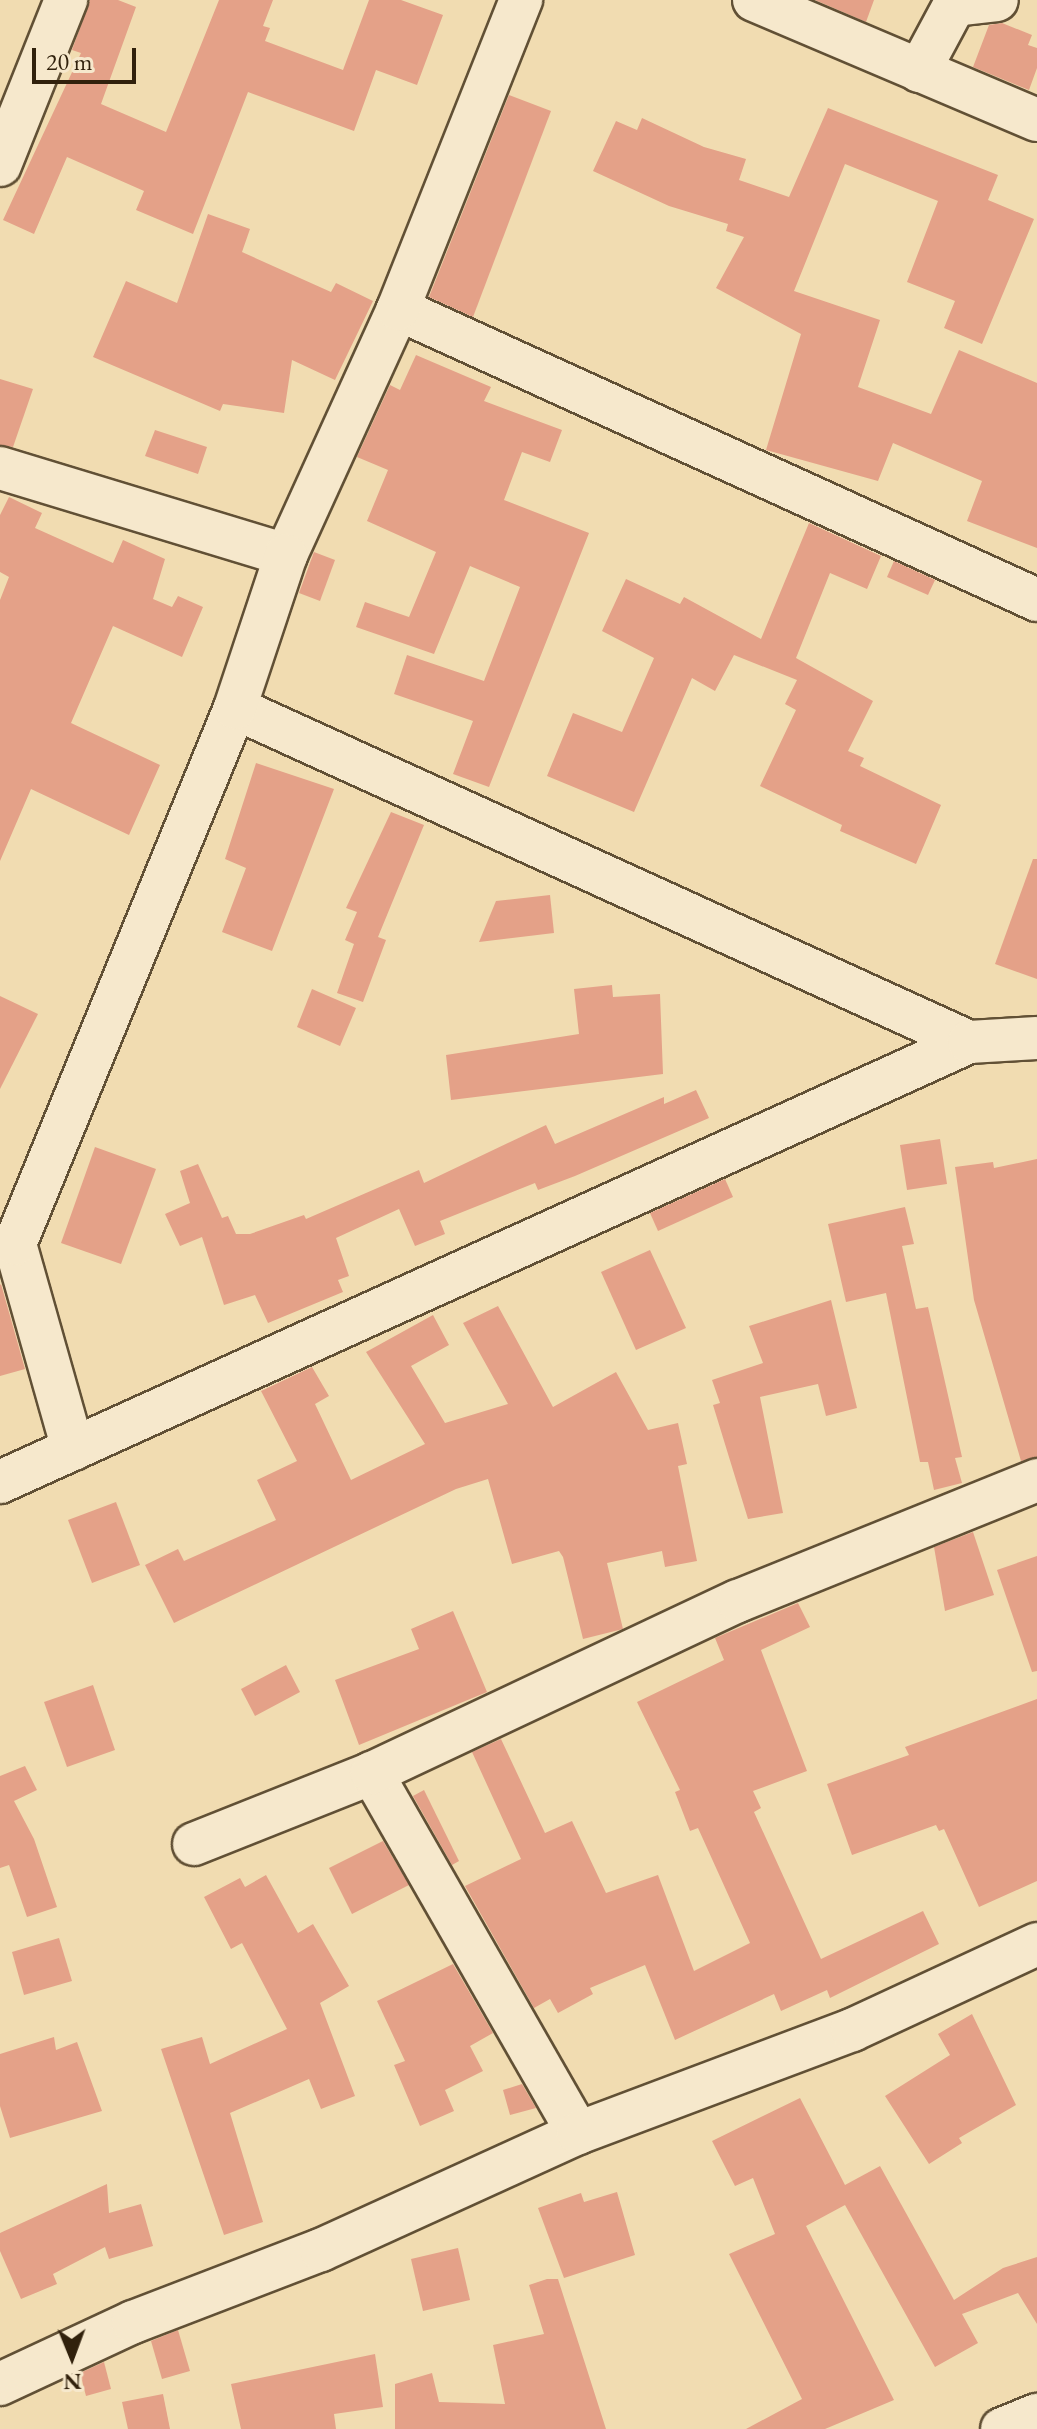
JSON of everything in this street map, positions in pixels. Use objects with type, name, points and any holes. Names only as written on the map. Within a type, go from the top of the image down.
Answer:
[{"type":"street","points":[[4,142],[66,0]]},
{"type":"street","points":[[73,1449],[15,1244],[235,708],[286,555],[398,309],[521,0]]},
{"type":"street","points":[[754,0],[1037,120]]},
{"type":"street","points":[[919,71],[956,2],[997,0]]},
{"type":"street","points":[[398,309],[1037,600]]},
{"type":"street","points":[[0,468],[286,555]]},
{"type":"street","points":[[235,708],[969,1042]]},
{"type":"street","points":[[0,1482],[969,1042],[1037,1038]]},
{"type":"street","points":[[194,1844],[372,1773],[738,1601],[1037,1480]]},
{"type":"street","points":[[372,1773],[578,2133]]},
{"type":"street","points":[[0,2384],[133,2322],[321,2250],[578,2133],[852,2030],[1037,1944]]},
{"type":"street","points":[[1002,2429],[1037,2415]]},
{"type":"building","points":[[90,0],[118,0],[136,7],[101,104],[166,132],[219,0],[273,0],[263,26],[270,28],[265,41],[343,70],[369,0],[401,0],[443,15],[417,85],[376,70],[354,131],[248,92],[193,234],[136,210],[144,191],[67,157],[34,234],[3,220],[81,53],[72,50]]},
{"type":"building","points":[[815,0],[874,0],[866,22]]},
{"type":"building","points":[[1002,23],[1032,35],[1028,45],[1037,48],[1037,68],[1029,90],[973,67],[989,25]]},
{"type":"building","points":[[509,95],[551,111],[473,317],[429,297]]},
{"type":"building","points":[[828,108],[998,175],[988,200],[1034,219],[982,344],[944,328],[955,301],[907,282],[938,201],[845,164],[794,291],[880,320],[858,387],[931,414],[959,350],[1037,383],[1037,548],[967,521],[982,481],[893,443],[878,481],[766,450],[801,334],[716,288],[744,237],[726,231],[728,224],[669,206],[593,171],[616,121],[637,130],[642,118],[704,147],[746,159],[739,180],[789,197]]},
{"type":"building","points":[[208,214],[250,229],[242,252],[331,292],[336,283],[373,301],[335,380],[292,360],[284,413],[223,404],[220,411],[93,357],[126,281],[177,303]]},
{"type":"building","points":[[416,355],[491,387],[484,401],[562,430],[550,462],[522,452],[504,500],[589,533],[489,787],[453,774],[473,721],[394,694],[407,655],[484,681],[520,587],[470,566],[434,654],[356,627],[365,602],[409,617],[436,552],[367,521],[388,470],[357,457],[390,385],[400,390]]},
{"type":"building","points":[[0,379],[33,389],[13,447],[0,445]]},
{"type":"building","points":[[155,430],[207,447],[198,474],[145,456]]},
{"type":"building","points":[[9,497],[42,513],[35,528],[113,563],[123,540],[165,559],[153,599],[172,607],[178,596],[203,607],[182,657],[113,626],[71,723],[160,765],[129,835],[31,789],[0,861],[0,600],[9,577],[0,572],[0,515]]},
{"type":"building","points":[[809,523],[881,556],[867,589],[830,573],[796,658],[873,701],[848,751],[864,758],[860,766],[941,805],[916,864],[840,831],[842,825],[760,786],[796,710],[785,704],[797,680],[734,655],[715,691],[692,678],[634,812],[547,776],[573,713],[622,732],[654,658],[602,631],[626,579],[680,604],[684,597],[761,639]]},
{"type":"building","points":[[314,552],[335,560],[320,601],[299,593]]},
{"type":"building","points":[[894,561],[935,580],[928,595],[887,577]]},
{"type":"building","points":[[256,763],[334,789],[272,951],[222,932],[246,868],[225,859]]},
{"type":"building","points":[[391,812],[424,825],[378,937],[386,940],[363,1002],[337,993],[354,944],[345,940],[357,912],[346,908]]},
{"type":"building","points":[[1033,859],[1037,859],[1037,979],[995,964]]},
{"type":"building","points":[[550,895],[554,933],[479,942],[496,901]]},
{"type":"building","points":[[612,985],[613,997],[660,994],[663,1074],[451,1100],[446,1055],[579,1034],[574,989]]},
{"type":"building","points":[[312,989],[356,1008],[340,1046],[297,1027]]},
{"type":"building","points":[[0,996],[38,1014],[0,1089]]},
{"type":"building","points":[[696,1090],[709,1118],[575,1176],[538,1190],[535,1183],[440,1221],[445,1234],[415,1246],[399,1209],[336,1238],[349,1276],[338,1280],[343,1292],[268,1323],[255,1295],[224,1305],[202,1237],[180,1246],[165,1214],[190,1203],[180,1171],[198,1164],[222,1218],[228,1216],[236,1234],[250,1234],[304,1215],[306,1219],[419,1170],[424,1183],[546,1125],[555,1144],[664,1097],[664,1104]]},
{"type":"building","points":[[940,1139],[947,1184],[907,1190],[900,1145]]},
{"type":"building","points":[[95,1147],[156,1169],[121,1264],[61,1243]]},
{"type":"building","points":[[1037,1159],[1037,1457],[1021,1461],[974,1300],[955,1167],[993,1162],[994,1168]]},
{"type":"building","points":[[725,1179],[733,1197],[658,1231],[650,1213]]},
{"type":"building","points":[[905,1207],[914,1244],[902,1246],[916,1309],[928,1307],[962,1457],[955,1458],[962,1483],[934,1490],[928,1462],[920,1462],[886,1293],[846,1302],[828,1224]]},
{"type":"building","points":[[650,1250],[686,1328],[636,1350],[601,1272]]},
{"type":"building","points":[[0,1285],[25,1369],[0,1376]]},
{"type":"building","points":[[831,1300],[857,1408],[826,1416],[818,1384],[760,1397],[783,1513],[748,1519],[713,1405],[720,1403],[712,1380],[763,1363],[749,1326]]},
{"type":"building","points":[[498,1306],[553,1407],[616,1372],[648,1430],[678,1423],[687,1464],[678,1466],[697,1561],[665,1567],[662,1551],[607,1563],[623,1629],[583,1639],[563,1557],[559,1551],[512,1564],[488,1479],[456,1489],[174,1623],[145,1565],[178,1549],[184,1561],[276,1520],[257,1480],[297,1461],[261,1391],[312,1367],[329,1396],[315,1404],[351,1480],[425,1444],[366,1352],[433,1315],[449,1345],[411,1366],[445,1423],[508,1404],[463,1323]]},
{"type":"building","points":[[116,1502],[140,1565],[92,1583],[68,1520]]},
{"type":"building","points":[[973,1532],[994,1595],[945,1611],[934,1547]]},
{"type":"building","points":[[1037,1556],[1037,1671],[1032,1672],[997,1570]]},
{"type":"building","points":[[798,1603],[810,1627],[761,1650],[807,1771],[753,1791],[761,1808],[754,1812],[821,1959],[923,1911],[939,1944],[830,1998],[827,1990],[781,2011],[774,1994],[675,2040],[645,1965],[590,1988],[593,1994],[558,2013],[550,1999],[534,2008],[465,1886],[521,1859],[472,1752],[501,1739],[545,1833],[572,1821],[606,1893],[658,1875],[694,1971],[750,1943],[698,1828],[690,1831],[675,1792],[680,1790],[637,1702],[724,1660],[715,1638]]},
{"type":"building","points":[[453,1611],[487,1692],[359,1745],[335,1680],[419,1649],[411,1629]]},
{"type":"building","points":[[286,1665],[300,1692],[255,1716],[241,1689]]},
{"type":"building","points":[[93,1685],[115,1750],[67,1767],[44,1702]]},
{"type":"building","points":[[1037,1699],[1037,1881],[979,1907],[944,1829],[939,1831],[936,1825],[852,1855],[827,1784],[909,1755],[905,1747]]},
{"type":"building","points":[[25,1766],[37,1790],[14,1801],[34,1839],[57,1907],[27,1917],[9,1865],[0,1868],[0,1776]]},
{"type":"building","points":[[424,1790],[459,1861],[452,1865],[413,1796]]},
{"type":"building","points":[[383,1841],[409,1885],[352,1914],[329,1868]]},
{"type":"building","points":[[266,1875],[298,1933],[313,1924],[349,1986],[320,2003],[355,2096],[321,2109],[309,2079],[230,2113],[263,2222],[224,2235],[161,2049],[202,2037],[210,2064],[287,2029],[242,1943],[231,1949],[204,1897],[240,1878],[245,1887]]},
{"type":"building","points":[[59,1938],[72,1981],[24,1995],[12,1952]]},
{"type":"building","points":[[453,1964],[493,2033],[470,2046],[483,2071],[445,2090],[454,2111],[420,2126],[394,2065],[405,2061],[377,2001]]},
{"type":"building","points":[[972,2014],[1016,2105],[959,2138],[962,2143],[929,2164],[885,2096],[950,2055],[938,2034]]},
{"type":"building","points":[[54,2037],[56,2050],[77,2042],[102,2111],[10,2138],[0,2106],[0,2054]]},
{"type":"building","points":[[522,2084],[536,2108],[510,2115],[503,2090]]},
{"type":"building","points":[[800,2098],[845,2185],[880,2166],[954,2300],[1003,2268],[1037,2257],[1037,2324],[1018,2293],[962,2314],[978,2343],[935,2367],[845,2205],[806,2226],[894,2400],[825,2429],[746,2429],[802,2399],[729,2254],[775,2234],[753,2178],[735,2186],[712,2141]]},
{"type":"building","points":[[107,2184],[109,2213],[141,2204],[153,2246],[109,2259],[105,2247],[53,2274],[57,2284],[21,2299],[0,2251],[0,2233]]},
{"type":"building","points":[[617,2192],[635,2255],[564,2278],[538,2208],[581,2193],[584,2202]]},
{"type":"building","points":[[458,2248],[470,2300],[423,2311],[411,2259]]},
{"type":"building","points":[[558,2279],[606,2429],[395,2429],[395,2384],[432,2373],[439,2402],[505,2404],[493,2345],[544,2334],[529,2285]]},
{"type":"building","points":[[178,2330],[190,2371],[162,2379],[151,2341]]},
{"type":"building","points":[[375,2354],[383,2407],[334,2414],[336,2429],[241,2429],[231,2384]]},
{"type":"building","points":[[104,2362],[111,2389],[86,2396],[80,2373]]},
{"type":"building","points":[[163,2394],[170,2429],[128,2429],[122,2402]]}]
